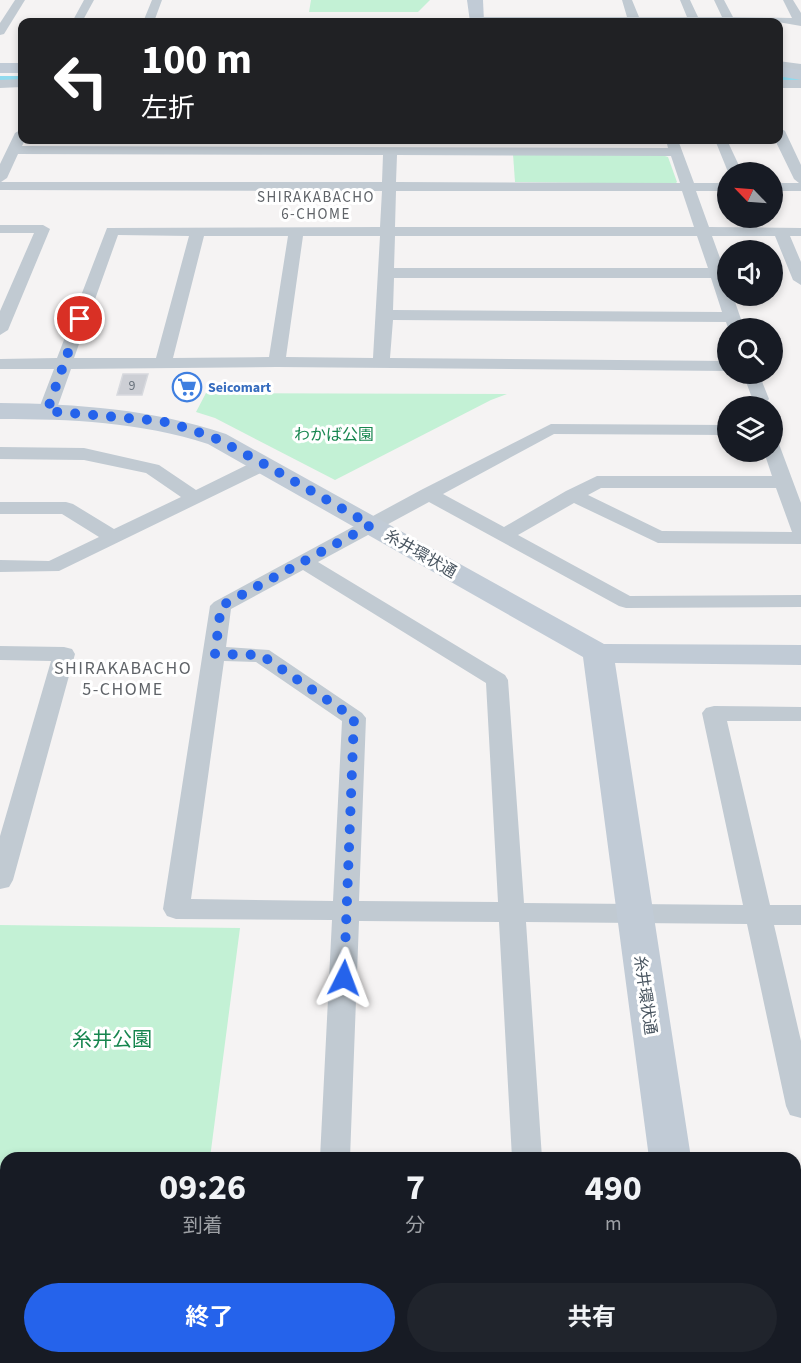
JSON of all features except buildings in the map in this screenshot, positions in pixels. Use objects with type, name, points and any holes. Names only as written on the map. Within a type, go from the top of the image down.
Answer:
[{"type":"street","points":[[0,32],[20,0]]},
{"type":"street","points":[[79,18],[88,0]]},
{"type":"street","points":[[150,18],[157,0]]},
{"type":"street","points":[[475,0],[477,18]]},
{"type":"street","points":[[627,0],[633,18]]},
{"type":"street","points":[[685,0],[693,18]]},
{"type":"street","points":[[719,0],[727,18]]},
{"type":"street","points":[[788,0],[801,21]]},
{"type":"street","points":[[783,21],[801,21]]},
{"type":"street","points":[[783,65],[801,68]]},
{"type":"street","points":[[0,68],[18,68]]},
{"type":"street","points":[[783,72],[801,75]]},
{"type":"street","points":[[0,84],[18,83]]},
{"type":"street","points":[[783,84],[801,84]]},
{"type":"street","points":[[0,178],[18,142]]},
{"type":"street","points":[[783,142],[801,178]]},
{"type":"street","points":[[566,144],[567,152]]},
{"type":"street","points":[[723,144],[731,162]]},
{"type":"street","points":[[14,150],[197,151],[290,145],[390,151],[567,152],[674,146],[732,318]]},
{"type":"street","points":[[92,186],[106,151]]},
{"type":"street","points":[[188,186],[197,151]]},
{"type":"street","points":[[381,363],[389,231],[390,151]]},
{"type":"street","points":[[0,186],[717,187]]},
{"type":"street","points":[[783,187],[801,187]]},
{"type":"street","points":[[0,229],[43,229],[0,330]]},
{"type":"street","points":[[47,411],[112,231],[801,232]]},
{"type":"street","points":[[163,363],[198,231]]},
{"type":"street","points":[[277,362],[296,231]]},
{"type":"street","points":[[781,232],[801,280]]},
{"type":"street","points":[[386,273],[716,273]]},
{"type":"street","points":[[385,315],[717,323]]},
{"type":"street","points":[[0,364],[277,362],[717,366]]},
{"type":"street","name":"糸井環状通","points":[[0,411],[47,411],[161,421],[217,439],[598,653],[801,655]]},
{"type":"street","points":[[717,430],[551,429],[221,606],[176,909],[634,911],[801,915]]},
{"type":"street","points":[[0,453],[84,454],[152,470],[194,497]]},
{"type":"street","points":[[777,462],[801,531]]},
{"type":"street","points":[[0,566],[52,567],[264,464]]},
{"type":"street","points":[[506,534],[597,482],[783,482]]},
{"type":"street","points":[[428,494],[506,534],[626,602],[801,600]]},
{"type":"street","points":[[573,495],[658,537],[801,538]]},
{"type":"street","points":[[0,508],[66,508],[113,537]]},
{"type":"street","points":[[302,561],[497,680],[527,1152]]},
{"type":"street","points":[[0,653],[64,654],[0,879]]},
{"type":"street","name":"糸井環状通","points":[[598,653],[669,1152]]},
{"type":"street","points":[[215,654],[261,655],[354,718],[335,1152]]},
{"type":"street","points":[[801,714],[714,713],[801,1106]]},
{"type":"green space","points":[[311,0],[430,0],[418,12],[309,12]]},
{"type":"green space","points":[[513,154],[662,155],[668,157],[677,182],[675,184],[515,182]]},
{"type":"green space","name":"わかば公園","points":[[206,393],[507,394],[335,480],[215,418],[196,412]]},
{"type":"green space","name":"糸井公園","points":[[0,925],[240,928],[211,1152],[0,1152]]},
{"type":"waterway","points":[[0,78],[18,78]]},
{"type":"waterway","points":[[783,79],[801,79]]},
{"type":"place","name":"Seicomart","points":[[187,387]]},
{"type":"district","name":"SHIRAKABACHO 6-CHOME","points":[[316,206]]},
{"type":"district","name":"SHIRAKABACHO 5-CHOME","points":[[123,678]]},
{"type":"route","points":[[80,319],[47,411],[161,421],[187,428],[217,439],[371,525],[221,606],[215,654],[261,655],[354,718],[344,978]]}]
